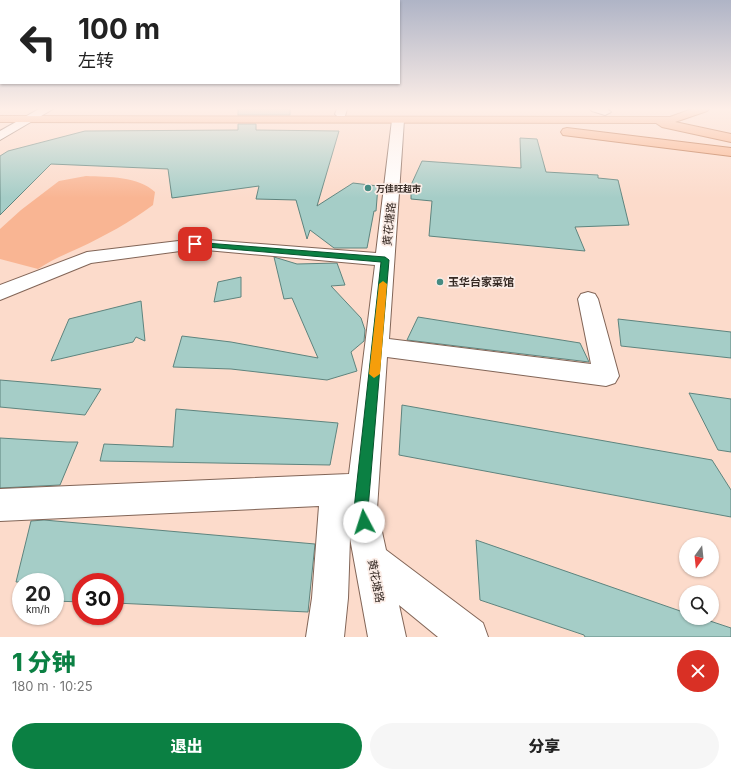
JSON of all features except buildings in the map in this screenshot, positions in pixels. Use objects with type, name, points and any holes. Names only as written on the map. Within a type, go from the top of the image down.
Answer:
[{"type":"main road","points":[[622,139],[731,152]]},
{"type":"street","name":"黄花塘路","points":[[387,637],[361,509],[350,489],[377,347],[396,139]]},
{"type":"street","points":[[0,293],[87,258],[195,244],[385,260]]},
{"type":"street","points":[[377,347],[606,376],[588,299]]},
{"type":"street","points":[[0,505],[350,489],[330,598],[325,637]]},
{"type":"street","points":[[371,560],[469,637]]},
{"type":"shaded area","points":[[86,176],[123,178],[140,183],[155,192],[153,205],[108,234],[53,260],[38,269],[0,259],[0,229],[21,210],[59,181]]},
{"type":"slow traffic","points":[[374,374],[383,284]]},
{"type":"place","name":"万佳旺超市","points":[[368,188]]},
{"type":"place","name":"玉华台家菜馆","points":[[440,282]]},
{"type":"route","points":[[195,244],[385,260],[361,509],[364,522]]}]
